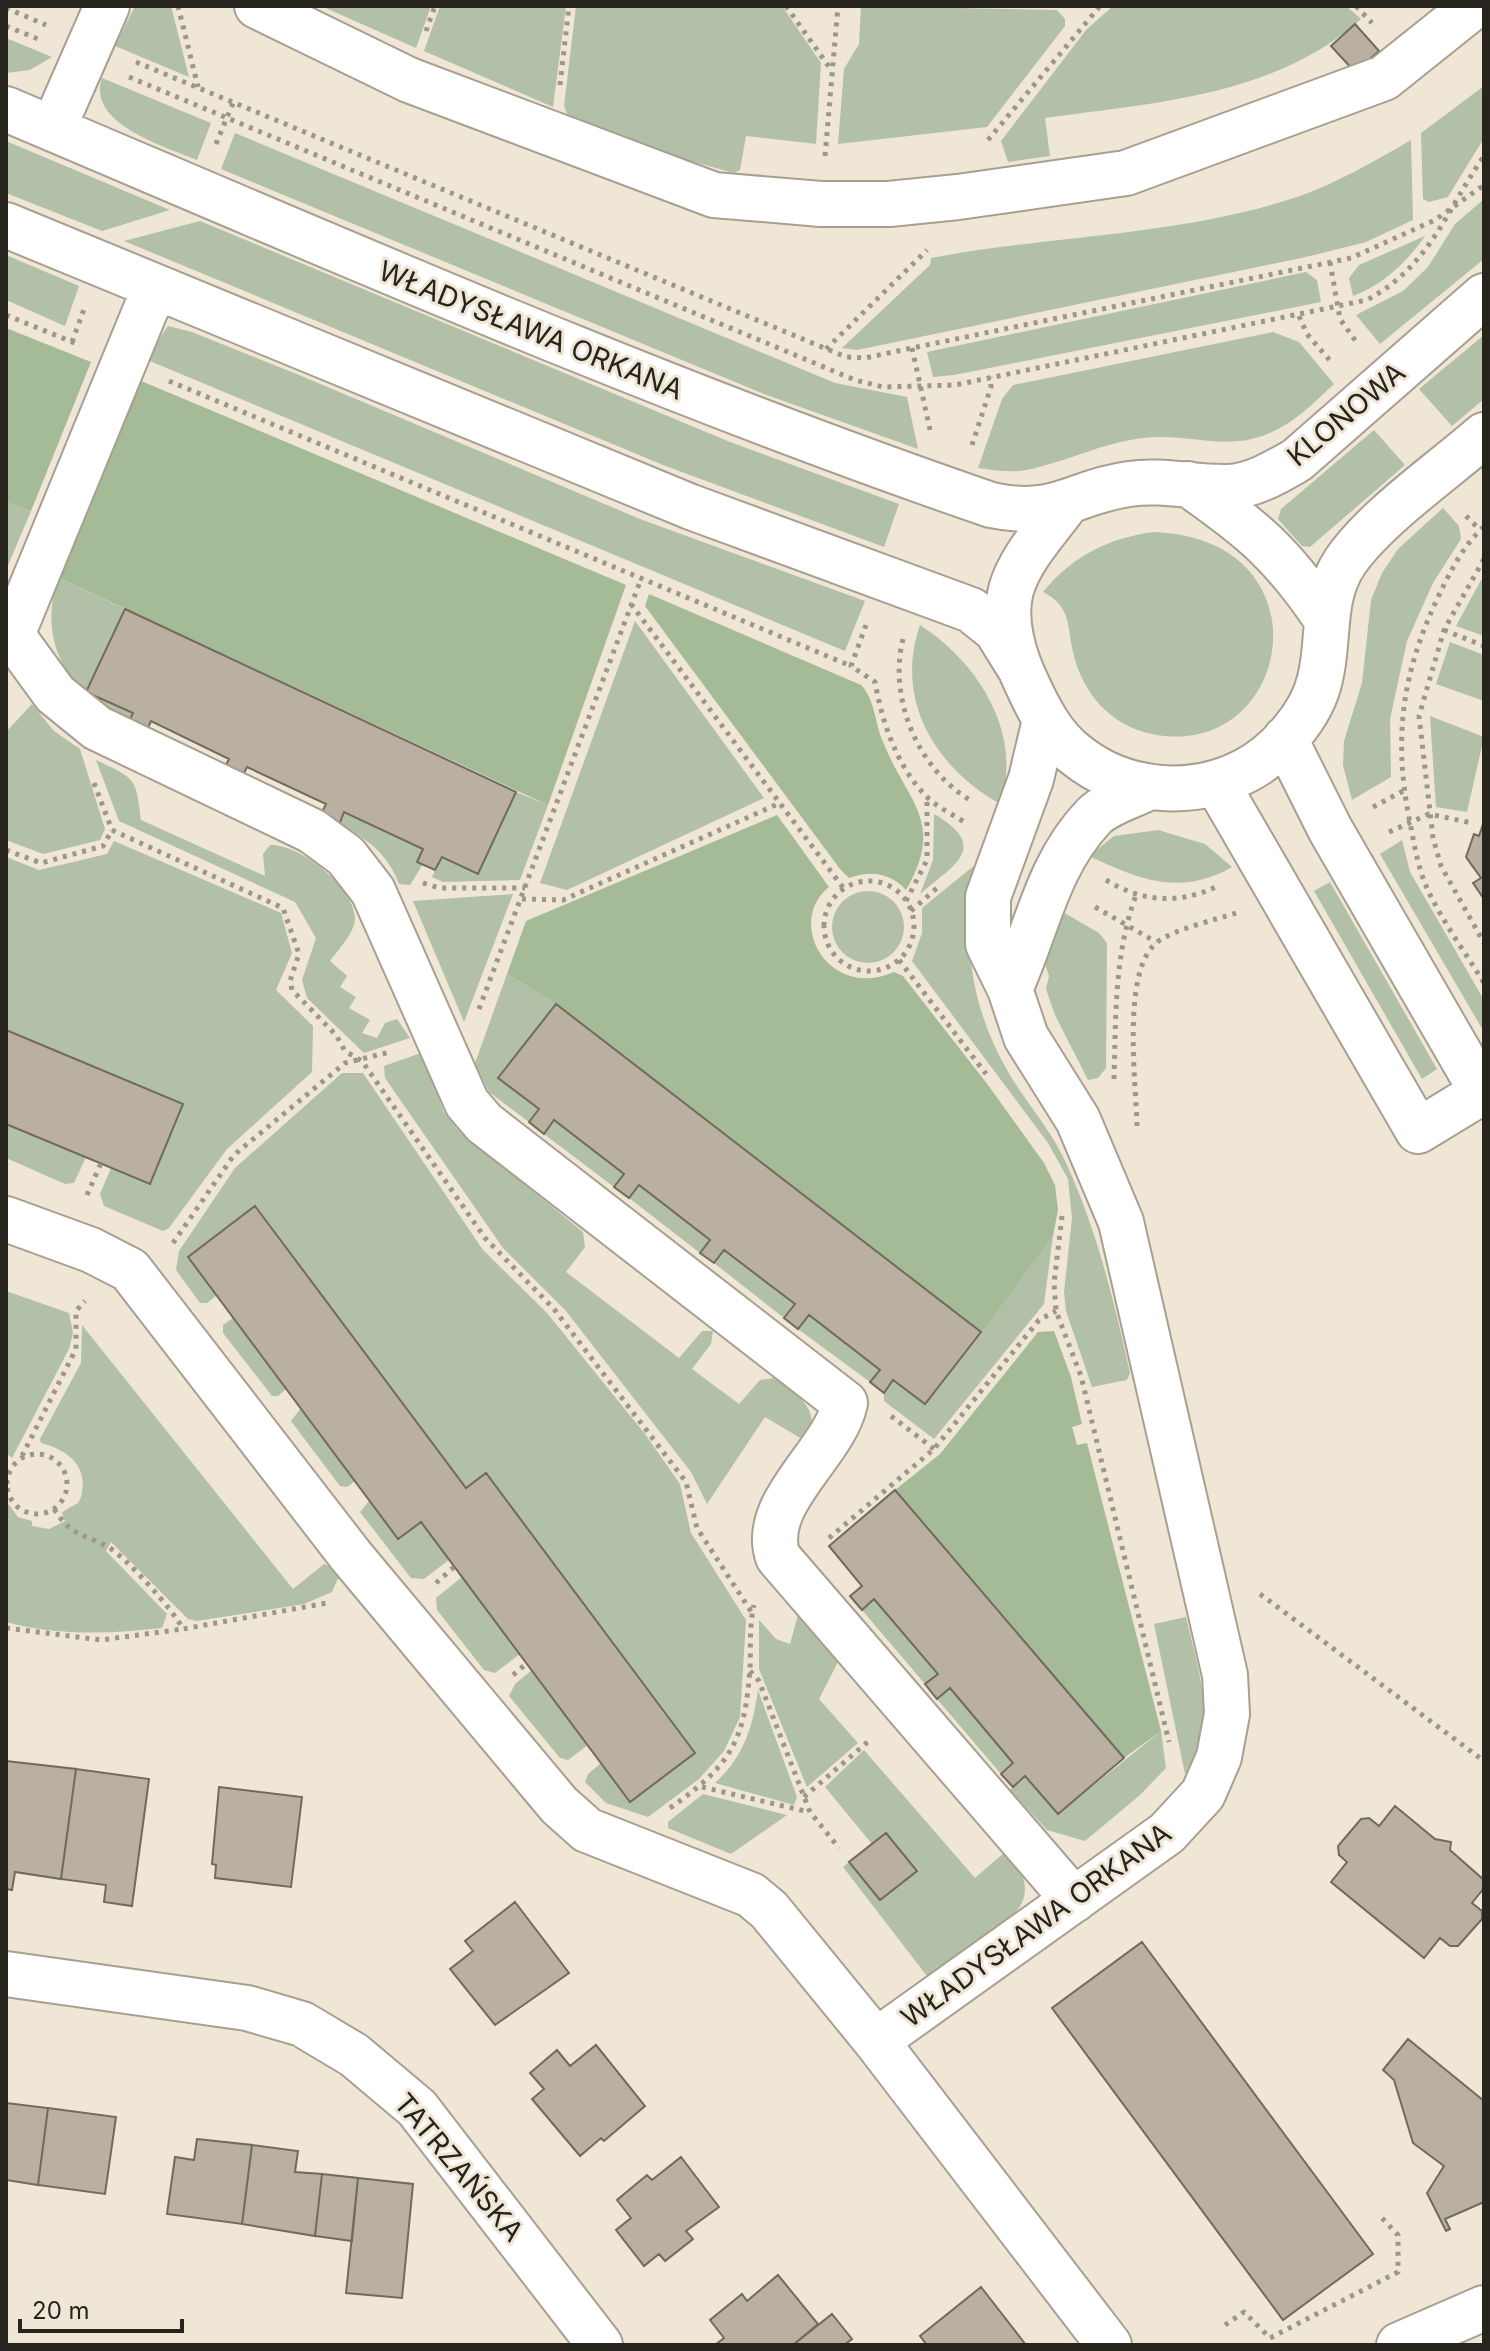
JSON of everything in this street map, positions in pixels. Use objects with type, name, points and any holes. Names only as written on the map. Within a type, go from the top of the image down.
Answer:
[{"type":"street","points":[[53,129],[107,6]]},
{"type":"street","points":[[257,6],[409,80],[714,195],[821,204],[889,204],[958,197],[1126,173],[1384,78],[1474,6]]},
{"type":"street","name":"WŁADYSŁAWA ORKANA","points":[[6,109],[601,360],[810,442],[991,505],[1018,511],[1047,510],[1125,484],[1156,481],[1188,484]]},
{"type":"street","points":[[6,225],[691,507],[971,610],[996,630],[1019,667],[1045,720],[1072,752],[1099,771],[1149,787],[1184,790],[1217,784],[1249,770],[1285,739],[1306,712],[1320,681],[1332,587],[1366,537],[1484,435]]},
{"type":"street","points":[[155,287],[12,635],[55,694],[97,728],[312,831],[346,856],[373,891],[467,1103],[484,1123],[845,1403],[838,1424],[775,1523],[778,1557],[1074,1900]]},
{"type":"street","name":"KLONOWA","points":[[1188,484],[1230,487],[1274,474],[1297,460],[1484,296]]},
{"type":"street","points":[[1188,484],[1254,530],[1286,563],[1326,619]]},
{"type":"street","points":[[1019,667],[1008,621],[1011,591],[1022,564],[1066,504]]},
{"type":"street","name":"WŁADYSŁAWA ORKANA","points":[[1045,720],[1031,779],[988,897],[988,944],[1010,989],[1026,1037],[1078,1120],[1121,1222],[1199,1554],[1227,1690],[1227,1714],[1219,1757],[1203,1794],[1177,1823],[876,2041],[1109,2345]]},
{"type":"street","points":[[1217,784],[1418,1131],[1482,1092],[1330,829],[1285,739]]},
{"type":"street","points":[[1010,989],[1028,950],[1049,882],[1065,856],[1095,814],[1149,787]]},
{"type":"street","points":[[6,1219],[91,1250],[130,1270],[377,1588],[559,1805],[587,1830],[751,1895],[769,1910],[876,2041]]},
{"type":"street","name":"TATRZAŃSKA","points":[[6,1974],[247,2008],[302,2024],[354,2055],[417,2108],[600,2345]]},
{"type":"street","points":[[1399,2345],[1484,2308]]},
{"type":"path","points":[[178,6],[198,87]]},
{"type":"path","points":[[554,135],[569,6]]},
{"type":"path","points":[[786,6],[832,72]]},
{"type":"path","points":[[821,204],[838,6]]},
{"type":"path","points":[[825,350],[923,258],[958,197],[989,171],[986,142],[1100,6]]},
{"type":"path","points":[[6,26],[855,380],[883,387],[921,388],[990,377],[1338,309],[1367,300],[1389,288],[1418,262],[1484,156]]},
{"type":"path","points":[[213,152],[233,103]]},
{"type":"path","points":[[1330,262],[1340,319],[1358,345]]},
{"type":"path","points":[[72,342],[86,303]]},
{"type":"path","points":[[6,315],[82,345]]},
{"type":"path","points":[[1299,316],[1307,334],[1335,366]]},
{"type":"path","points":[[912,348],[932,440]]},
{"type":"path","points":[[970,452],[991,387],[990,377]]},
{"type":"path","points":[[162,378],[851,666],[875,682],[890,738],[906,769],[927,797],[972,828]]},
{"type":"path","points":[[1484,527],[1455,565],[1419,640],[1401,715],[1405,790],[1415,850],[1427,889],[1484,983]]},
{"type":"path","points":[[1484,559],[1444,630],[1419,716],[1429,814],[1441,866],[1484,943]]},
{"type":"path","points":[[22,1456],[76,1349],[76,1311],[94,1290],[171,1245],[234,1155],[345,1063],[362,1061],[472,1028],[641,579]]},
{"type":"path","points":[[630,603],[844,889]]},
{"type":"path","points":[[851,666],[869,616]]},
{"type":"path","points":[[906,630],[899,661],[902,696],[910,728],[930,765],[959,794],[983,809]]},
{"type":"path","points":[[1444,630],[1484,646]]},
{"type":"path","points":[[1369,808],[1405,790]]},
{"type":"path","points":[[906,901],[920,879],[927,860],[927,797]]},
{"type":"path","points":[[522,899],[563,900],[780,803]]},
{"type":"path","points":[[1384,834],[1429,814],[1472,823]]},
{"type":"path","points":[[6,850],[41,863],[103,846],[112,830],[283,908],[299,954],[290,981],[292,990],[336,1035],[345,1051],[362,1061],[485,1238],[554,1309],[686,1482],[697,1528],[752,1613]]},
{"type":"path","points":[[1093,872],[1136,895],[1156,900],[1176,899],[1229,881]]},
{"type":"path","points":[[415,889],[420,882],[439,888],[525,888]]},
{"type":"path","points":[[858,882],[888,885],[906,901],[913,920],[914,935],[899,960],[872,972],[858,970],[833,954],[823,927],[833,899],[844,889],[858,882]]},
{"type":"path","points":[[1096,1157],[1113,1103],[1118,962],[1125,924],[1136,895]]},
{"type":"path","points":[[1088,904],[1156,942],[1246,908]]},
{"type":"path","points":[[899,960],[993,1083]]},
{"type":"path","points":[[84,1203],[101,1163]]},
{"type":"path","points":[[1063,1211],[1054,1283],[1056,1311],[1081,1376],[1169,1745]]},
{"type":"path","points":[[658,1817],[701,1787],[730,1756],[745,1717],[752,1613],[762,1568],[801,1539],[808,1556],[934,1449],[1039,1320],[1056,1311]]},
{"type":"path","points":[[39,1453],[53,1457],[64,1468],[68,1489],[54,1509],[32,1514],[14,1504],[7,1487],[9,1465],[22,1456],[39,1453]]},
{"type":"path","points":[[54,1509],[66,1529],[108,1547],[165,1605],[183,1629]]},
{"type":"path","points":[[1199,1554],[1289,1613],[1484,1761]]},
{"type":"path","points":[[6,1628],[101,1640],[303,1610],[377,1588]]},
{"type":"path","points":[[750,1670],[759,1681],[810,1812],[839,1848]]},
{"type":"path","points":[[804,1797],[908,1706]]},
{"type":"path","points":[[701,1787],[810,1812]]},
{"type":"path","points":[[1225,2325],[1244,2312],[1270,2338],[1398,2272],[1398,2235],[1380,2216]]},
{"type":"green space","points":[[135,6],[171,6],[189,77],[115,46]]},
{"type":"green space","points":[[321,6],[431,6],[416,48]]},
{"type":"green space","points":[[440,6],[566,6],[553,107],[424,51]]},
{"type":"green space","points":[[576,6],[782,6],[821,63],[816,144],[746,136],[740,170],[734,173],[665,154],[567,114],[564,106]]},
{"type":"green space","points":[[861,6],[1057,10],[1065,19],[1065,26],[987,127],[838,144],[844,69],[859,44]]},
{"type":"green space","points":[[1113,6],[1346,6],[1361,19],[1327,45],[1291,65],[1252,80],[1170,100],[1045,118],[1050,156],[1008,162],[1001,141],[1086,30]]},
{"type":"green space","points":[[6,38],[52,57],[30,70],[6,73]]},
{"type":"green space","points":[[102,78],[211,123],[197,160],[150,140],[117,121],[100,94]]},
{"type":"green space","points":[[1484,86],[1484,138],[1448,197],[1429,202],[1423,199],[1421,133]]},
{"type":"green space","points":[[235,133],[835,383],[907,397],[918,449],[764,394],[221,169]]},
{"type":"green space","points":[[1411,140],[1413,220],[1366,242],[857,350],[842,348],[930,265],[931,258],[1161,227],[1252,210],[1327,185]]},
{"type":"green space","points":[[6,141],[170,210],[102,231],[6,193]]},
{"type":"green space","points":[[1484,199],[1484,259],[1380,344],[1356,315],[1403,291],[1428,267],[1455,224]]},
{"type":"green space","points":[[200,221],[730,442],[899,504],[884,547],[663,465],[124,241]]},
{"type":"green space","points":[[1425,236],[1394,272],[1353,296],[1349,278],[1359,265]]},
{"type":"green space","points":[[6,255],[79,286],[65,326],[6,300]]},
{"type":"green space","points":[[1306,272],[1317,280],[1321,302],[933,377],[927,352]]},
{"type":"green space","points":[[168,326],[192,332],[299,375],[640,519],[865,601],[845,651],[145,359]]},
{"type":"green space","points":[[6,328],[91,362],[31,511],[6,502]]},
{"type":"green space","points":[[1273,332],[1299,342],[1334,384],[1302,413],[1275,431],[1238,441],[1171,437],[1139,439],[1026,470],[978,468],[1002,399],[1013,385]]},
{"type":"green space","points":[[1484,335],[1484,399],[1452,426],[1419,389]]},
{"type":"green space","points":[[139,380],[626,585],[548,805],[57,577]]},
{"type":"green space","points":[[1374,430],[1405,465],[1310,547],[1302,546],[1278,519],[1281,509]]},
{"type":"green space","points":[[6,502],[31,511],[6,570]]},
{"type":"green space","points":[[1443,508],[1459,526],[1461,539],[1433,583],[1407,641],[1390,719],[1391,777],[1352,800],[1343,765],[1344,741],[1362,683],[1371,600],[1382,573],[1398,549]]},
{"type":"green space","points":[[1154,532],[1211,544],[1249,571],[1269,607],[1273,646],[1261,685],[1237,716],[1200,734],[1152,734],[1124,724],[1111,715],[1083,681],[1063,610],[1059,603],[1043,592],[1067,568],[1092,551],[1121,539]]},
{"type":"green space","points":[[57,577],[125,609],[87,691],[133,713],[127,726],[89,697],[63,665],[52,626]]},
{"type":"green space","points":[[1481,580],[1484,582],[1484,636],[1456,626]]},
{"type":"green space","points":[[649,594],[861,685],[869,697],[883,742],[911,797],[923,829],[923,846],[906,890],[887,877],[865,874],[849,878],[840,869],[645,606]]},
{"type":"green space","points":[[635,621],[764,798],[567,890],[540,883]]},
{"type":"green space","points":[[920,625],[960,659],[991,702],[1001,726],[1006,752],[1006,778],[1000,804],[956,771],[926,729],[912,679],[913,653]]},
{"type":"green space","points":[[1450,642],[1484,655],[1484,701],[1436,684]]},
{"type":"green space","points":[[32,704],[54,731],[80,749],[105,829],[100,840],[43,854],[6,840],[6,732]]},
{"type":"green space","points":[[1430,716],[1484,737],[1467,812],[1436,807]]},
{"type":"green space","points":[[96,760],[119,771],[131,781],[141,820],[265,876],[263,854],[270,845],[310,859],[336,881],[346,893],[355,918],[349,935],[330,961],[347,976],[340,987],[356,997],[349,1008],[370,1020],[362,1033],[377,1038],[385,1023],[397,1019],[410,1038],[364,1053],[307,998],[302,980],[316,938],[295,902],[119,821]]},
{"type":"green space","points":[[516,792],[548,805],[520,880],[443,882],[432,877],[442,857],[478,874]]},
{"type":"green space","points":[[344,812],[423,849],[417,861],[423,864],[410,885],[399,884],[375,848],[339,825]]},
{"type":"green space","points":[[934,814],[961,836],[964,846],[954,865],[920,894],[933,860]]},
{"type":"green space","points":[[777,815],[829,887],[816,902],[811,919],[813,937],[820,954],[833,967],[850,976],[870,978],[894,972],[903,976],[988,1085],[1044,1163],[1055,1185],[1058,1210],[1053,1236],[981,1332],[556,1004],[507,974],[526,921]]},
{"type":"green space","points":[[1158,830],[1205,844],[1232,867],[1213,876],[1177,883],[1125,872],[1089,856],[1114,836]]},
{"type":"green space","points":[[1402,840],[1410,872],[1484,1000],[1484,1032],[1380,854]]},
{"type":"green space","points":[[114,841],[281,913],[292,953],[276,990],[313,1026],[312,1072],[227,1149],[169,1228],[163,1231],[104,1206],[100,1194],[111,1168],[6,1030],[6,857],[39,870],[107,854]]},
{"type":"green space","points":[[976,864],[969,944],[984,1021],[1007,1070],[1053,1139],[1077,1188],[1111,1293],[1130,1373],[1127,1380],[1092,1387],[1066,1311],[1064,1292],[1072,1218],[1068,1179],[1048,1143],[912,961],[922,933],[922,908]]},
{"type":"green space","points":[[1330,882],[1437,1069],[1422,1079],[1314,891]]},
{"type":"green space","points":[[868,891],[888,897],[898,907],[904,927],[898,947],[888,957],[868,963],[848,957],[838,947],[832,927],[838,907],[848,897]]},
{"type":"green space","points":[[513,894],[464,1022],[413,901]]},
{"type":"green space","points":[[1056,908],[1099,933],[1107,943],[1106,1068],[1098,1078],[1088,1080],[1055,1015],[1046,989],[1049,976],[1044,961]]},
{"type":"green space","points":[[507,974],[556,1004],[499,1078],[539,1109],[529,1122],[489,1092],[475,1063]]},
{"type":"green space","points":[[421,1053],[444,1112],[458,1130],[583,1232],[585,1247],[566,1272],[679,1358],[702,1331],[713,1331],[711,1344],[692,1369],[739,1404],[760,1380],[774,1378],[799,1397],[810,1412],[809,1429],[802,1439],[765,1417],[707,1504],[691,1472],[566,1311],[503,1248],[385,1078],[384,1066]]},
{"type":"green space","points":[[342,1073],[363,1073],[483,1250],[547,1313],[645,1434],[680,1484],[691,1533],[746,1620],[740,1717],[724,1751],[699,1779],[648,1817],[606,1803],[585,1782],[588,1774],[601,1763],[630,1801],[695,1753],[486,1474],[466,1488],[256,1206],[188,1256],[217,1295],[207,1303],[200,1303],[176,1270],[179,1251],[235,1168]]},
{"type":"green space","points":[[554,1120],[624,1174],[614,1187],[544,1134]]},
{"type":"green space","points":[[6,1124],[86,1157],[74,1183],[65,1184],[6,1158]]},
{"type":"green space","points":[[639,1185],[710,1240],[700,1253],[629,1198]]},
{"type":"green space","points":[[1053,1236],[1044,1304],[934,1439],[884,1401],[884,1393],[893,1380],[925,1404]]},
{"type":"green space","points":[[724,1250],[795,1304],[784,1318],[714,1263]]},
{"type":"green space","points":[[6,1291],[69,1313],[73,1333],[69,1349],[12,1458],[6,1453]]},
{"type":"green space","points":[[809,1315],[880,1370],[870,1382],[798,1329]]},
{"type":"green space","points":[[233,1318],[286,1389],[278,1396],[272,1396],[223,1333],[223,1325]]},
{"type":"green space","points":[[82,1325],[293,1589],[324,1564],[336,1569],[339,1576],[332,1592],[304,1604],[197,1621],[188,1619],[111,1542],[106,1551],[167,1614],[162,1628],[84,1632],[45,1630],[6,1622],[6,1501],[18,1517],[32,1521],[32,1526],[49,1529],[65,1521],[62,1513],[78,1503],[81,1496],[83,1481],[78,1466],[66,1454],[41,1443],[40,1439],[81,1363]]},
{"type":"green space","points":[[1054,1331],[1071,1377],[1082,1424],[1072,1427],[1077,1445],[1087,1443],[1161,1731],[1124,1758],[895,1490],[940,1454],[1038,1332]]},
{"type":"green space","points":[[301,1408],[355,1481],[347,1487],[340,1486],[291,1421]]},
{"type":"green space","points":[[370,1500],[421,1522],[450,1559],[424,1579],[411,1578],[360,1512]]},
{"type":"green space","points":[[462,1577],[520,1654],[495,1673],[484,1670],[437,1610],[436,1598]]},
{"type":"green space","points":[[874,1599],[938,1674],[925,1684],[862,1610]]},
{"type":"green space","points":[[799,1611],[839,1660],[819,1699],[858,1743],[807,1787],[759,1669],[759,1620],[776,1639],[790,1644]]},
{"type":"green space","points":[[1186,1617],[1200,1677],[1203,1716],[1201,1735],[1185,1774],[1154,1624]]},
{"type":"green space","points":[[532,1670],[588,1745],[568,1760],[560,1758],[509,1696],[515,1684]]},
{"type":"green space","points":[[950,1688],[1013,1763],[1001,1774],[937,1699]]},
{"type":"green space","points":[[758,1690],[797,1797],[794,1805],[715,1783],[740,1752],[753,1717]]},
{"type":"green space","points":[[1161,1731],[1166,1768],[1140,1795],[1085,1841],[1047,1830],[1010,1790],[1025,1776],[1058,1814]]},
{"type":"green space","points":[[864,1750],[975,1878],[1006,1851],[1025,1885],[1023,1900],[1013,1914],[927,1976],[843,1867],[849,1862],[917,1871],[886,1833],[872,1844],[825,1787]]},
{"type":"green space","points":[[703,1794],[787,1815],[731,1854],[668,1828],[668,1822]]},
{"type":"building","points":[[1355,24],[1379,51],[1355,72],[1331,46]]},
{"type":"building","points":[[125,609],[516,792],[478,874],[442,857],[435,870],[417,862],[423,849],[344,812],[339,825],[320,816],[326,804],[247,767],[241,779],[223,771],[229,759],[151,721],[145,735],[127,726],[133,713],[86,692]]},
{"type":"building","points":[[1484,821],[1484,899],[1473,883],[1481,878],[1466,857],[1474,834],[1479,836]]},
{"type":"building","points":[[556,1004],[981,1332],[925,1404],[893,1380],[884,1393],[870,1382],[880,1370],[809,1315],[798,1329],[784,1318],[795,1304],[724,1250],[714,1263],[700,1253],[710,1240],[639,1185],[629,1198],[614,1187],[624,1174],[554,1120],[544,1134],[529,1122],[539,1109],[498,1078]]},
{"type":"building","points":[[6,1030],[183,1104],[150,1184],[6,1124]]},
{"type":"building","points":[[255,1206],[466,1488],[486,1473],[695,1753],[630,1802],[421,1522],[398,1539],[188,1257]]},
{"type":"building","points":[[895,1490],[1124,1758],[1058,1814],[1025,1776],[1013,1787],[1001,1774],[1013,1763],[950,1688],[937,1699],[925,1684],[938,1674],[874,1599],[862,1610],[850,1596],[862,1586],[829,1546]]},
{"type":"building","points":[[6,1761],[76,1769],[61,1879],[15,1872],[12,1890],[6,1889]]},
{"type":"building","points":[[76,1769],[149,1779],[132,1906],[104,1902],[106,1885],[61,1879]]},
{"type":"building","points":[[219,1787],[302,1797],[291,1887],[215,1878],[216,1865],[212,1864]]},
{"type":"building","points":[[1395,1806],[1435,1839],[1451,1842],[1450,1850],[1484,1880],[1484,1888],[1472,1903],[1482,1911],[1482,1919],[1458,1946],[1450,1946],[1440,1938],[1424,1958],[1331,1882],[1347,1862],[1339,1855],[1338,1846],[1361,1819],[1369,1818],[1379,1826]]},
{"type":"building","points":[[886,1833],[917,1871],[880,1900],[849,1862]]},
{"type":"building","points":[[515,1902],[569,1973],[495,2025],[450,1969],[473,1951],[465,1941]]},
{"type":"building","points":[[1142,1942],[1373,2254],[1283,2320],[1052,2008]]},
{"type":"building","points":[[1408,2039],[1484,2101],[1484,2202],[1445,2219],[1450,2229],[1446,2231],[1427,2193],[1444,2166],[1413,2143],[1394,2080],[1383,2070]]},
{"type":"building","points":[[596,2045],[645,2106],[604,2141],[601,2138],[580,2156],[532,2099],[544,2089],[530,2073],[557,2050],[570,2066]]},
{"type":"building","points":[[6,2103],[48,2108],[38,2185],[6,2180]]},
{"type":"building","points":[[48,2108],[116,2117],[105,2194],[38,2185]]},
{"type":"building","points":[[197,2139],[252,2145],[242,2224],[167,2214],[175,2157],[194,2160]]},
{"type":"building","points":[[252,2145],[298,2151],[295,2172],[322,2174],[315,2236],[242,2224]]},
{"type":"building","points":[[681,2157],[719,2207],[686,2231],[693,2239],[665,2261],[659,2254],[644,2266],[616,2230],[631,2218],[617,2200],[647,2175],[652,2180]]},
{"type":"building","points":[[322,2174],[358,2178],[352,2241],[315,2236]]},
{"type":"building","points":[[358,2178],[413,2184],[402,2298],[346,2293]]},
{"type":"building","points":[[778,2275],[818,2324],[793,2345],[715,2345],[724,2338],[710,2320],[742,2294],[747,2301]]},
{"type":"building","points":[[981,2287],[1026,2345],[927,2345],[920,2336]]},
{"type":"building","points":[[832,2314],[852,2339],[844,2345],[793,2345]]}]
